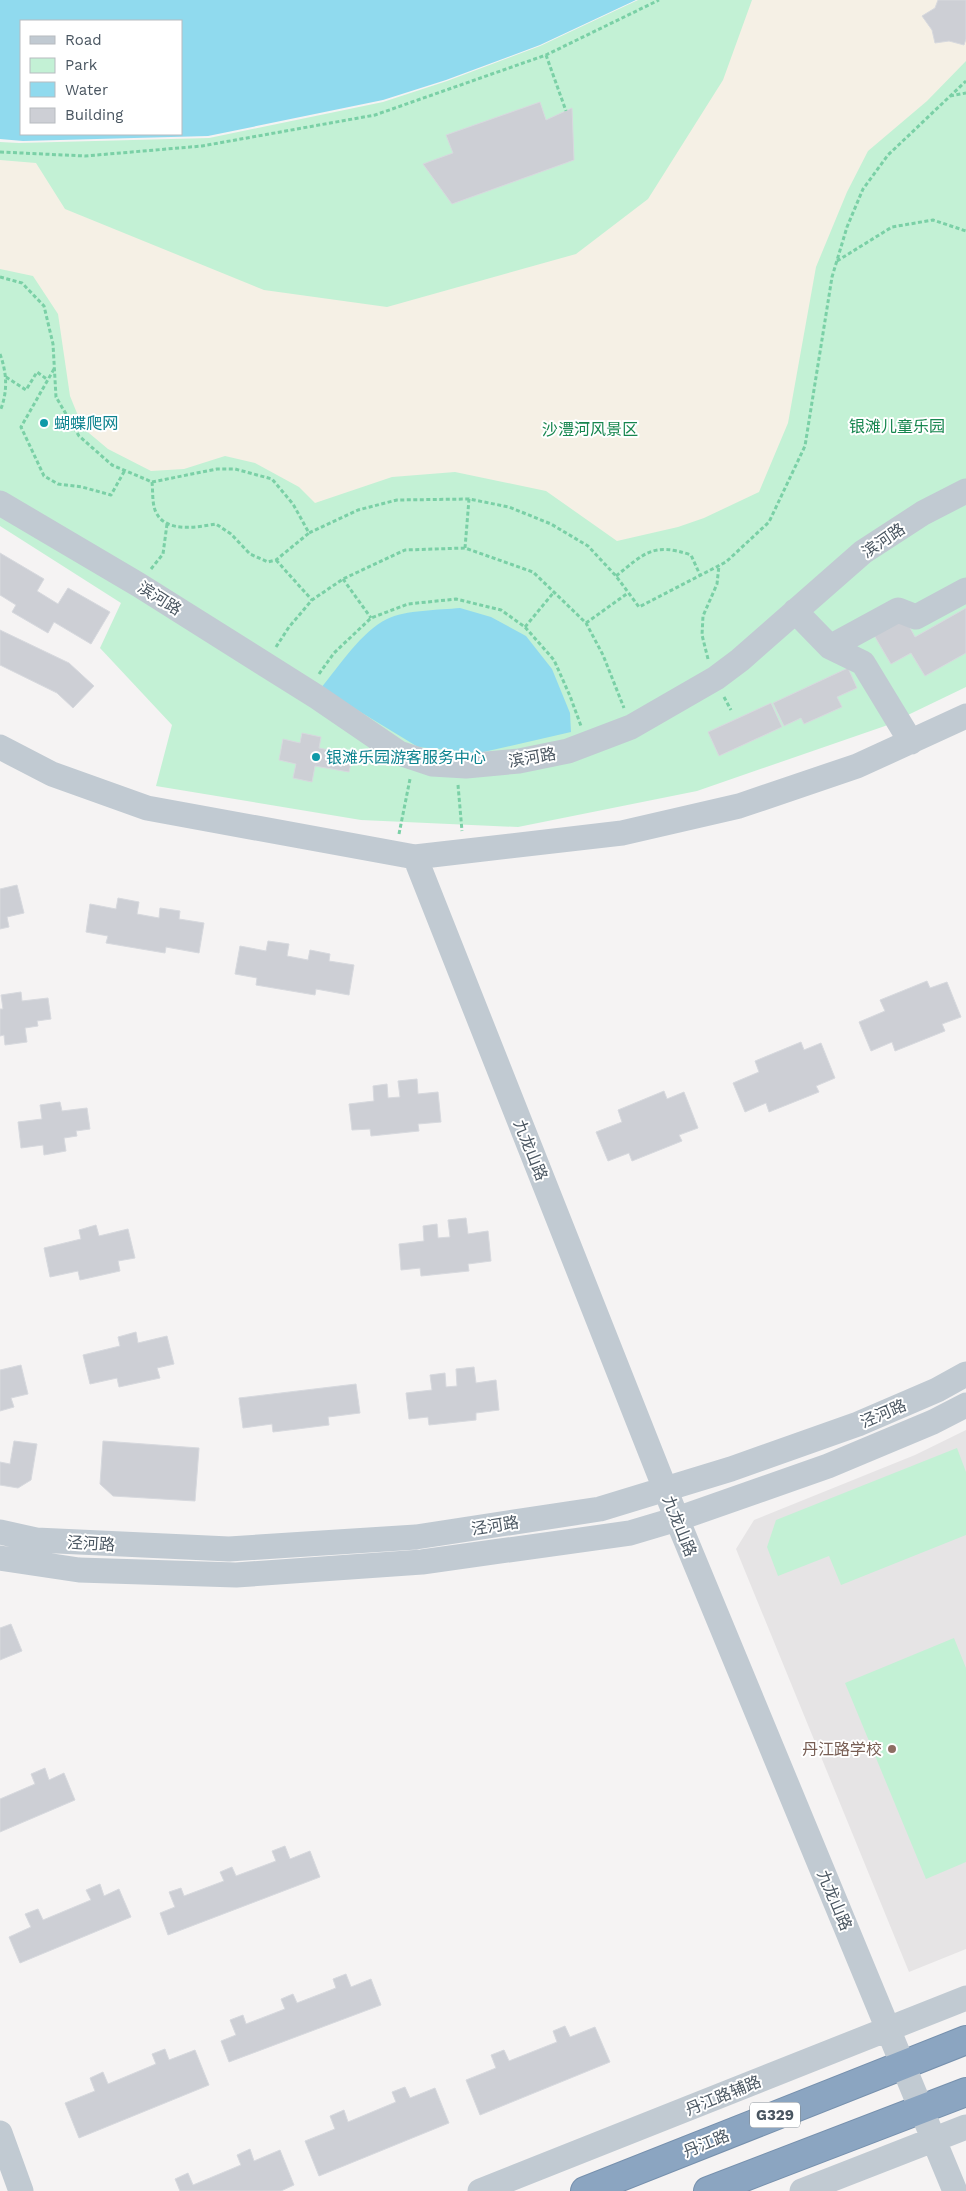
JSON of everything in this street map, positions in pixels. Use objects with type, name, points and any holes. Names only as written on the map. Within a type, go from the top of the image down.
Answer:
[{"type":"highway","name":"丹江路","points":[[585,2191],[966,2040]]},
{"type":"highway","points":[[708,2191],[966,2092]]},
{"type":"street","name":"滨河路","points":[[0,503],[139,585],[306,691],[400,754],[432,764],[456,766],[519,761],[568,751],[631,727],[716,678],[740,660],[863,552],[923,512],[966,491]]},
{"type":"street","points":[[830,647],[898,610],[916,617],[966,590]]},
{"type":"street","points":[[795,611],[830,647],[862,663],[911,742]]},
{"type":"street","points":[[0,747],[52,774],[147,808],[405,855],[464,852],[622,833],[739,806],[857,766],[966,716]]},
{"type":"street","name":"九龙山路","points":[[405,855],[677,1520],[904,2064],[954,2191]]},
{"type":"street","name":"泾河路","points":[[0,1532],[36,1540],[229,1549],[416,1537],[600,1509],[731,1468],[858,1424],[937,1390],[966,1374]]},
{"type":"street","name":"泾河路","points":[[0,1558],[79,1570],[236,1575],[422,1562],[630,1533],[677,1520],[828,1466],[933,1422],[966,1405]]},
{"type":"street","name":"丹江路辅路","points":[[480,2191],[966,1998]]},
{"type":"street","points":[[802,2191],[966,2127]]},
{"type":"street","points":[[0,2133],[20,2191]]},
{"type":"path","points":[[0,152],[85,156],[202,146],[375,115],[546,55],[659,0]]},
{"type":"path","points":[[546,55],[566,111]]},
{"type":"path","points":[[152,482],[155,511],[167,524],[190,529],[216,524],[231,534],[250,554],[268,562],[276,560],[309,533],[358,510],[397,500],[469,499],[510,507],[551,524],[588,546],[616,576],[639,607],[726,562],[769,522],[805,446],[832,277],[847,227],[863,189],[888,155],[966,80]]},
{"type":"path","points":[[950,96],[966,93]]},
{"type":"path","points":[[837,262],[892,227],[933,220],[966,231]]},
{"type":"path","points":[[0,277],[22,283],[44,306],[53,344],[56,397],[78,436],[112,465],[152,482],[217,469],[236,469],[272,479],[292,504],[309,533]]},
{"type":"path","points":[[0,354],[6,377],[6,391],[0,411]]},
{"type":"path","points":[[54,369],[22,427],[44,476],[58,484],[82,487],[110,495],[125,470]]},
{"type":"path","points":[[6,377],[26,390],[37,372],[48,380]]},
{"type":"path","points":[[465,548],[469,499]]},
{"type":"path","points":[[139,585],[163,554],[167,524]]},
{"type":"path","points":[[265,665],[289,627],[312,600],[343,579],[405,550],[465,548],[533,572],[586,623],[603,655],[631,727]]},
{"type":"path","points":[[616,576],[644,554],[659,549],[674,549],[691,555],[700,575]]},
{"type":"path","points":[[276,560],[312,600]]},
{"type":"path","points":[[718,565],[717,584],[703,616],[702,635],[716,678],[730,710]]},
{"type":"path","points":[[343,579],[371,618]]},
{"type":"path","points":[[525,627],[554,592]]},
{"type":"path","points":[[586,623],[628,593]]},
{"type":"path","points":[[306,691],[334,653],[371,618],[408,604],[456,599],[501,610],[525,627],[554,660],[570,696],[587,744]]},
{"type":"path","points":[[405,855],[414,758]]},
{"type":"path","points":[[456,766],[464,852]]},
{"type":"shaded area","name":"丹江路学校","points":[[966,1430],[966,1949],[909,1972],[736,1549],[754,1520],[915,1455]]},
{"type":"green space","name":"沙澧河风景区","points":[[638,0],[966,0],[966,687],[885,726],[697,791],[518,827],[361,820],[156,786],[172,725],[100,648],[121,603],[0,526],[0,142],[209,138],[383,102],[447,81],[540,46]]},
{"type":"green space","points":[[957,1448],[966,1472],[966,1535],[841,1585],[829,1556],[778,1576],[767,1547],[776,1520]]},
{"type":"green space","points":[[954,1638],[966,1668],[966,1862],[926,1879],[845,1683]]},
{"type":"sand","points":[[752,0],[966,0],[966,61],[927,101],[868,151],[847,192],[816,267],[788,423],[759,492],[704,518],[678,527],[617,541],[546,491],[455,472],[392,477],[315,503],[299,487],[255,463],[225,456],[184,469],[151,471],[108,449],[83,428],[70,396],[58,314],[33,276],[0,269],[0,160],[36,163],[65,209],[264,290],[387,307],[576,254],[648,199],[723,80]]},
{"type":"water","points":[[0,0],[636,0],[540,45],[446,80],[383,100],[208,136],[23,141],[0,139]]},
{"type":"water","points":[[460,608],[491,617],[526,636],[552,669],[570,713],[571,732],[479,753],[418,747],[321,688],[360,640],[387,619],[413,612]]},
{"type":"building","points":[[938,0],[966,0],[966,39],[964,45],[949,41],[935,43],[932,30],[922,16],[935,8]]},
{"type":"building","points":[[540,102],[546,120],[572,108],[574,160],[452,204],[423,164],[453,153],[446,135]]},
{"type":"building","points":[[0,553],[44,579],[37,591],[58,604],[68,588],[110,612],[91,644],[54,622],[48,633],[12,612],[16,605],[0,595]]},
{"type":"building","points":[[966,608],[966,653],[925,676],[911,653],[891,664],[871,630],[902,613],[915,637]]},
{"type":"building","points":[[0,630],[69,663],[94,686],[73,708],[57,693],[0,665]]},
{"type":"building","points":[[848,668],[857,688],[837,697],[842,707],[804,724],[801,718],[784,726],[773,703]]},
{"type":"building","points":[[771,703],[782,727],[719,756],[708,732]]},
{"type":"building","name":"银滩乐园游客服务中心","points":[[302,733],[321,737],[319,748],[353,755],[349,772],[315,766],[312,782],[293,778],[296,764],[279,760],[283,739],[300,743]]},
{"type":"building","points":[[17,885],[24,913],[7,917],[9,927],[0,929],[0,889]]},
{"type":"building","points":[[118,898],[139,902],[137,914],[159,918],[160,908],[180,911],[179,919],[204,923],[199,953],[166,947],[165,953],[106,943],[108,936],[86,932],[90,904],[116,909]]},
{"type":"building","points":[[268,941],[289,944],[287,956],[308,960],[310,950],[330,954],[329,961],[354,965],[349,995],[316,989],[315,995],[256,985],[257,978],[235,974],[240,946],[266,951]]},
{"type":"building","points":[[927,981],[930,988],[947,982],[961,1017],[942,1024],[945,1031],[895,1051],[892,1042],[871,1051],[859,1022],[885,1011],[880,1000]]},
{"type":"building","points":[[21,992],[22,1001],[48,998],[51,1019],[37,1021],[38,1026],[25,1028],[27,1042],[5,1045],[4,1035],[0,1036],[0,1009],[3,1009],[1,995]]},
{"type":"building","points":[[801,1042],[804,1050],[821,1043],[835,1078],[816,1086],[819,1092],[769,1112],[766,1103],[745,1112],[733,1083],[759,1072],[755,1061]]},
{"type":"building","points":[[417,1079],[418,1094],[438,1092],[441,1122],[418,1124],[419,1131],[371,1136],[370,1129],[352,1130],[349,1104],[374,1101],[373,1086],[387,1084],[388,1098],[400,1097],[398,1081]]},
{"type":"building","points":[[664,1091],[667,1099],[684,1092],[698,1128],[679,1135],[682,1141],[632,1161],[629,1153],[608,1161],[596,1132],[622,1122],[618,1110]]},
{"type":"building","points":[[60,1102],[62,1111],[87,1108],[90,1129],[76,1131],[77,1136],[64,1138],[66,1151],[44,1155],[43,1145],[21,1148],[18,1122],[42,1119],[40,1105]]},
{"type":"building","points":[[466,1218],[468,1234],[488,1231],[491,1261],[468,1264],[469,1271],[421,1276],[420,1268],[401,1270],[399,1244],[424,1241],[423,1226],[437,1224],[438,1238],[450,1237],[448,1220]]},
{"type":"building","points":[[96,1225],[99,1236],[128,1229],[135,1258],[118,1261],[120,1271],[80,1280],[78,1271],[50,1277],[44,1248],[81,1239],[79,1230]]},
{"type":"building","points":[[136,1332],[138,1343],[167,1336],[174,1364],[157,1368],[160,1378],[119,1387],[117,1378],[90,1384],[83,1355],[120,1346],[118,1337]]},
{"type":"building","points":[[21,1365],[28,1394],[11,1398],[14,1407],[0,1411],[0,1370]]},
{"type":"building","points":[[474,1367],[476,1383],[496,1380],[499,1410],[476,1413],[476,1420],[429,1425],[428,1417],[409,1419],[406,1393],[432,1390],[430,1375],[445,1373],[446,1387],[457,1386],[456,1369]]},
{"type":"building","points":[[356,1384],[360,1413],[328,1417],[329,1425],[273,1432],[272,1424],[243,1428],[239,1398]]},
{"type":"building","points":[[14,1441],[37,1444],[31,1480],[18,1488],[0,1485],[0,1462],[10,1464]]},
{"type":"building","points":[[103,1441],[199,1448],[195,1501],[113,1496],[100,1484]]},
{"type":"building","points":[[11,1624],[22,1651],[0,1660],[0,1628]]},
{"type":"building","points":[[45,1768],[49,1780],[64,1773],[75,1800],[0,1832],[0,1799],[35,1784],[31,1774]]},
{"type":"building","points":[[285,1846],[290,1859],[310,1851],[320,1877],[168,1935],[160,1913],[175,1907],[169,1892],[181,1888],[184,1896],[224,1881],[220,1872],[232,1867],[236,1876],[276,1861],[272,1851]]},
{"type":"building","points":[[100,1884],[104,1896],[119,1889],[131,1917],[20,1963],[9,1937],[31,1927],[25,1914],[38,1909],[43,1920],[91,1900],[86,1890]]},
{"type":"building","points":[[346,1974],[351,1987],[371,1979],[381,2005],[229,2062],[221,2041],[236,2035],[230,2020],[243,2015],[246,2024],[285,2009],[281,1999],[293,1994],[297,2003],[336,1988],[333,1979]]},
{"type":"building","points":[[565,2026],[570,2037],[595,2027],[610,2062],[480,2115],[466,2080],[496,2068],[491,2055],[504,2050],[509,2061],[557,2042],[553,2031]]},
{"type":"building","points":[[165,2049],[169,2060],[195,2050],[209,2085],[79,2138],[65,2103],[95,2091],[90,2078],[103,2072],[108,2084],[156,2064],[152,2054]]},
{"type":"building","points":[[405,2087],[410,2098],[435,2088],[449,2123],[319,2176],[305,2141],[335,2129],[330,2116],[344,2110],[348,2122],[396,2102],[392,2092]]},
{"type":"building","points":[[250,2149],[254,2161],[280,2150],[294,2185],[281,2191],[180,2191],[175,2179],[188,2173],[193,2185],[241,2165],[237,2155]]},
{"type":"place","name":"蝴蝶爬网","points":[[44,423]]},
{"type":"place","name":"银滩乐园游客服务中心","points":[[316,757]]},
{"type":"place","name":"丹江路学校","points":[[892,1749]]},
{"type":"park label","name":"银滩儿童乐园","points":[[897,426]]}]
